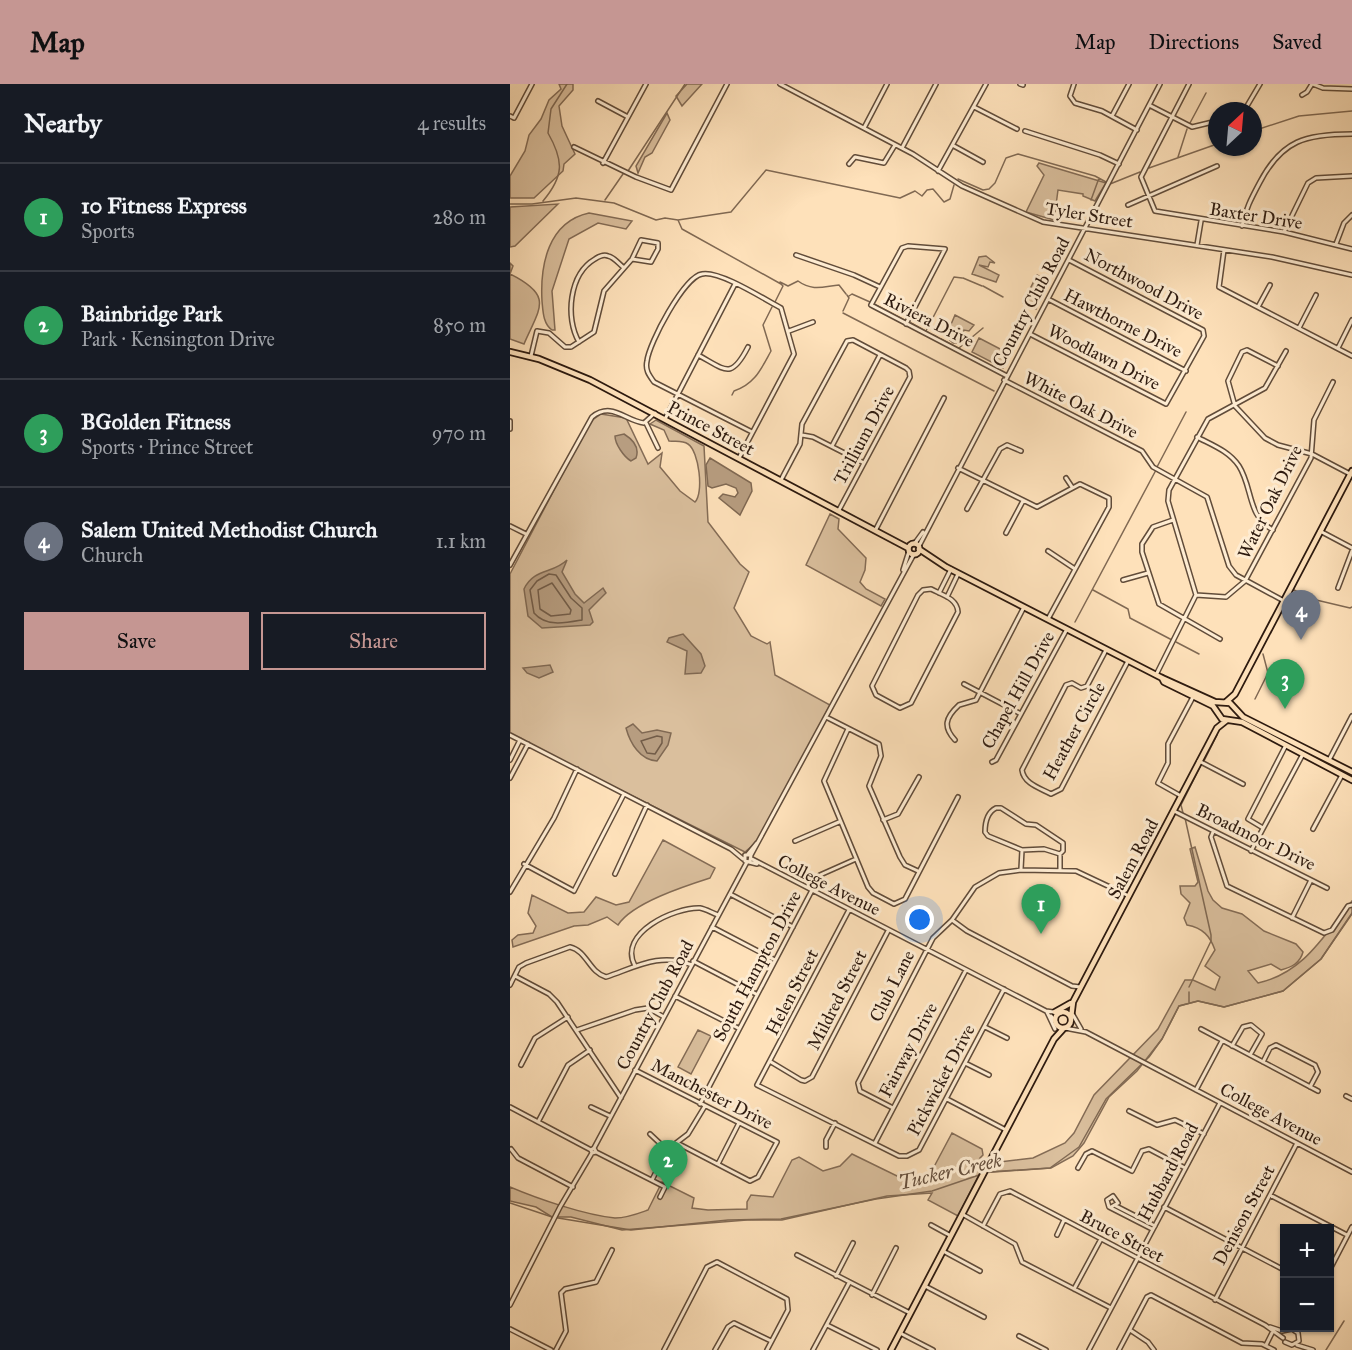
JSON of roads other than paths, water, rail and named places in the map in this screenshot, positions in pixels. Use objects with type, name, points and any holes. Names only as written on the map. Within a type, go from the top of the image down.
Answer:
[{"type":"main road","name":"Prince Street","points":[[510,352],[531,356],[580,375],[655,413],[951,570],[1156,675],[1213,706],[1218,714],[1229,719]]},
{"type":"main road","points":[[1224,702],[1235,694],[1351,473]]},
{"type":"main road","name":"Prince Street","points":[[1163,680],[1235,708]]},
{"type":"main road","points":[[1235,694],[1235,708],[1229,719],[1256,729],[1349,776]]},
{"type":"main road","name":"Salem Road","points":[[1217,728],[1218,714],[1224,702]]},
{"type":"main road","points":[[1235,708],[1243,717],[1327,759],[1349,776]]},
{"type":"main road","name":"Salem Road","points":[[1056,1022],[1060,1012],[1072,1003],[1217,728],[1229,719]]},
{"type":"main road","points":[[1256,729],[1276,733]]},
{"type":"main road","points":[[1305,755],[1327,759]]},
{"type":"main road","name":"Salem Road","points":[[1072,1003],[1072,1017]]},
{"type":"main road","points":[[1054,1038],[1066,1028],[1072,1017],[1060,1012]]},
{"type":"main road","points":[[891,1350],[1054,1038],[1056,1022],[1066,1028]]},
{"type":"street","points":[[512,117],[531,84]]},
{"type":"street","points":[[603,163],[646,84]]},
{"type":"street","points":[[574,147],[603,163],[671,190],[727,84]]},
{"type":"street","name":"Tyler Street","points":[[780,84],[902,148],[962,186],[1035,219],[1084,230],[1272,257],[1352,275]]},
{"type":"street","points":[[863,128],[886,84]]},
{"type":"street","points":[[902,148],[936,84]]},
{"type":"street","points":[[938,171],[954,146],[986,84]]},
{"type":"street","points":[[1074,84],[1070,96],[1075,103],[1112,116],[1137,130]]},
{"type":"street","points":[[1112,116],[1129,84]]},
{"type":"street","name":"Country Club Road","points":[[510,1305],[560,1207],[593,1151],[748,858],[759,843],[1160,84]]},
{"type":"street","points":[[1148,196],[1141,177],[1189,84]]},
{"type":"street","points":[[1249,102],[1260,84]]},
{"type":"street","points":[[1302,95],[1312,84],[1323,88],[1352,89]]},
{"type":"street","points":[[598,101],[628,117]]},
{"type":"street","points":[[1149,105],[1196,127],[1208,124]]},
{"type":"street","points":[[974,107],[1017,129]]},
{"type":"street","points":[[1025,131],[1100,155],[1119,164]]},
{"type":"street","points":[[1242,226],[1246,209],[1266,170],[1284,148],[1306,138],[1352,134]]},
{"type":"street","points":[[849,164],[855,157],[885,162],[895,145]]},
{"type":"street","points":[[954,146],[983,162]]},
{"type":"street","points":[[1128,205],[1217,166]]},
{"type":"street","points":[[1284,232],[1308,183],[1316,178],[1352,176]]},
{"type":"street","name":"Baxter Drive","points":[[1148,196],[1155,211],[1284,232],[1352,249]]},
{"type":"street","points":[[1336,244],[1347,218],[1352,215]]},
{"type":"street","points":[[1197,245],[1201,220]]},
{"type":"street","points":[[531,356],[537,330],[549,333],[565,347],[579,342],[594,332],[602,297],[623,267],[632,259],[641,240],[658,243],[658,249],[651,262],[632,259]]},
{"type":"street","points":[[880,287],[898,253],[904,247],[945,249],[906,324]]},
{"type":"street","points":[[1224,250],[1219,287],[1352,356]]},
{"type":"street","points":[[579,342],[574,331],[572,303],[579,276],[588,264],[605,255],[623,267]]},
{"type":"street","name":"Riviera Drive","points":[[796,255],[854,275],[880,287],[871,305],[1007,376]]},
{"type":"street","name":"Northwood Drive","points":[[1069,260],[1201,328],[1204,333],[1186,370]]},
{"type":"street","points":[[739,458],[794,354],[789,331],[781,308],[713,273],[693,276],[684,286],[654,342],[647,360],[648,374],[654,382],[752,432]]},
{"type":"street","points":[[665,419],[735,284]]},
{"type":"street","points":[[1258,307],[1270,285]]},
{"type":"street","points":[[1298,328],[1316,295]]},
{"type":"street","name":"Hawthorne Drive","points":[[1048,299],[1186,370]]},
{"type":"street","points":[[1337,348],[1352,320]]},
{"type":"street","points":[[789,331],[813,322]]},
{"type":"street","name":"Woodlawn Drive","points":[[1029,334],[1167,405],[1186,370]]},
{"type":"street","points":[[781,480],[802,435],[802,424],[849,340],[880,355],[832,446]]},
{"type":"street","points":[[698,355],[724,369],[732,369],[738,366],[748,347]]},
{"type":"street","points":[[1278,366],[1247,350],[1242,352],[1228,381],[1235,406],[1250,425],[1269,441],[1312,454],[1351,473]]},
{"type":"street","points":[[1156,675],[1196,596],[1173,520],[1168,495],[1210,416],[1235,406],[1265,388],[1286,351]]},
{"type":"street","name":"Trillium Drive","points":[[839,510],[910,377],[909,371],[880,355]]},
{"type":"street","name":"White Oak Drive","points":[[1004,381],[1142,452],[1153,467],[1198,490],[1209,501],[1229,566],[1245,581],[1284,601]]},
{"type":"street","name":"Water Oak Drive","points":[[1196,596],[1226,597],[1245,581],[1312,454],[1314,420],[1333,382]]},
{"type":"street","points":[[876,529],[944,398]]},
{"type":"street","points":[[510,565],[592,417],[600,412],[613,411],[639,423],[646,423],[655,413]]},
{"type":"street","points":[[510,422],[510,429]]},
{"type":"street","points":[[646,423],[658,448]]},
{"type":"street","points":[[802,435],[810,435],[864,463]]},
{"type":"street","points":[[1197,437],[1226,453],[1235,461],[1244,477],[1256,517],[1273,530]]},
{"type":"street","points":[[968,509],[1002,447],[1007,445],[1021,451]]},
{"type":"street","points":[[958,468],[1039,507],[1072,487],[1086,485],[1110,500],[1048,619]]},
{"type":"street","points":[[1066,478],[1072,487]]},
{"type":"street","points":[[1006,533],[1023,501]]},
{"type":"street","points":[[1173,520],[1153,527],[1143,540],[1142,552],[1159,604],[1185,621],[1220,639]]},
{"type":"street","points":[[510,526],[526,534]]},
{"type":"street","points":[[1320,531],[1352,549],[1338,588]]},
{"type":"street","points":[[1048,551],[1075,569]]},
{"type":"street","points":[[939,593],[951,570]]},
{"type":"street","points":[[947,597],[959,573]]},
{"type":"street","points":[[1123,580],[1148,573]]},
{"type":"street","points":[[931,589],[947,597],[957,606],[958,612],[911,703],[900,708],[876,695],[872,686],[918,595],[923,590],[931,589]]},
{"type":"street","points":[[956,740],[946,730],[945,725],[952,711],[959,705],[976,700],[981,693],[1024,607]]},
{"type":"street","name":"Chapel Hill Drive","points":[[992,762],[996,760],[1022,715],[1066,629]]},
{"type":"street","name":"Heather Circle","points":[[1106,650],[1087,686],[1081,688],[1072,683],[1066,685],[1022,771],[1023,777],[1028,782],[1051,794],[1061,789],[1128,661]]},
{"type":"street","points":[[964,684],[1022,715]]},
{"type":"street","points":[[1181,796],[1158,783],[1168,763],[1168,744],[1193,697]]},
{"type":"street","points":[[1327,759],[1352,716]]},
{"type":"street","points":[[826,717],[879,744],[883,751],[869,786],[900,857],[905,865],[918,871]]},
{"type":"street","points":[[848,729],[824,781],[839,822],[868,887],[873,893],[894,904],[905,899],[958,797]]},
{"type":"street","name":"College Avenue","points":[[510,735],[926,951],[1004,989],[1046,1012],[1056,1022]]},
{"type":"street","points":[[519,760],[511,758],[520,740]]},
{"type":"street","points":[[510,778],[528,744]]},
{"type":"street","points":[[1263,828],[1248,819],[1286,745]]},
{"type":"street","points":[[1251,851],[1305,755]]},
{"type":"street","points":[[1199,761],[1243,784]]},
{"type":"street","points":[[510,892],[524,864],[554,818],[577,769]]},
{"type":"street","points":[[1313,830],[1349,776]]},
{"type":"street","points":[[883,820],[898,814],[919,777]]},
{"type":"street","points":[[524,864],[574,891],[624,794]]},
{"type":"street","points":[[615,874],[647,805]]},
{"type":"street","points":[[1060,854],[1044,849],[1022,850],[994,840],[985,832],[992,810],[1001,808],[1019,821],[1049,832],[1063,843],[1060,870]]},
{"type":"street","name":"Broadmoor Drive","points":[[1174,811],[1327,888]]},
{"type":"street","points":[[795,841],[839,822]]},
{"type":"street","points":[[1213,832],[1211,837],[1227,886],[1324,933],[1332,930],[1348,906],[1352,905]]},
{"type":"street","points":[[1021,870],[1022,850]]},
{"type":"street","name":"South Hampton Drive","points":[[700,1104],[820,875],[856,859]]},
{"type":"street","name":"Club Lane","points":[[893,1108],[860,1091],[858,1083],[933,938],[952,920],[980,883],[999,873],[1021,870],[1060,870],[1090,876],[1129,896]]},
{"type":"street","points":[[1292,918],[1311,880]]},
{"type":"street","points":[[730,894],[793,927]]},
{"type":"street","points":[[636,967],[632,954],[641,931],[649,923],[692,909],[702,908],[718,915]]},
{"type":"street","name":"Helen Street","points":[[758,1085],[849,910]]},
{"type":"street","points":[[952,920],[966,931],[1079,990]]},
{"type":"street","points":[[712,927],[775,960]]},
{"type":"street","name":"Mildred Street","points":[[771,1062],[801,1080],[808,1080],[815,1073],[888,931]]},
{"type":"street","points":[[510,985],[519,967],[570,947],[577,949],[598,975],[606,977],[664,958],[676,958],[692,963],[756,994]]},
{"type":"street","name":"Fairway Drive","points":[[875,1143],[966,970]]},
{"type":"street","points":[[514,976],[549,994],[568,1017],[621,1098]]},
{"type":"street","name":"Pickwicket Drive","points":[[758,1085],[899,1156],[907,1156],[919,1150],[1004,989]]},
{"type":"street","points":[[675,996],[738,1029]]},
{"type":"street","points":[[577,1030],[635,1010],[648,1008],[664,1017]]},
{"type":"street","points":[[1046,1012],[1055,1029]]},
{"type":"street","name":"College Avenue","points":[[1046,1012],[1060,1012]]},
{"type":"street","points":[[521,1065],[535,1038],[568,1017]]},
{"type":"street","name":"College Avenue","points":[[1072,1017],[1081,1029]]},
{"type":"street","points":[[1232,1046],[1243,1027],[1251,1025],[1263,1034],[1250,1055]]},
{"type":"street","points":[[985,1027],[1007,1038]]},
{"type":"street","name":"College Avenue","points":[[1066,1028],[1081,1029],[1352,1172]]},
{"type":"street","points":[[1201,1029],[1318,1091]]},
{"type":"street","points":[[1196,1090],[1222,1040]]},
{"type":"street","points":[[1263,1062],[1270,1048],[1276,1045],[1315,1065],[1318,1072],[1310,1087]]},
{"type":"street","points":[[538,1122],[568,1065],[590,1050]]},
{"type":"street","points":[[965,1063],[989,1075]]},
{"type":"street","name":"Manchester Drive","points":[[635,1071],[777,1142],[754,1180],[718,1164]]},
{"type":"street","points":[[1346,1096],[1352,1099]]},
{"type":"street","points":[[946,1099],[1006,1130]]},
{"type":"street","name":"Hubbard Road","points":[[1089,1350],[1220,1103]]},
{"type":"street","points":[[652,1180],[667,1150],[688,1134],[705,1106]]},
{"type":"street","points":[[510,1107],[664,1187],[660,1197]]},
{"type":"street","points":[[591,1107],[610,1116]]},
{"type":"street","points":[[1129,1110],[1157,1125],[1175,1120],[1204,1134]]},
{"type":"street","points":[[677,1143],[718,1164],[739,1123]]},
{"type":"street","points":[[826,1147],[826,1140],[835,1123]]},
{"type":"street","points":[[650,1134],[667,1150]]},
{"type":"street","name":"Denison Street","points":[[1215,1300],[1298,1143]]},
{"type":"street","points":[[511,1149],[518,1158],[573,1187]]},
{"type":"street","points":[[1078,1168],[1086,1154],[1092,1151],[1132,1171],[1142,1151],[1149,1149],[1185,1168]]},
{"type":"street","name":"Bruce Street","points":[[983,1226],[1000,1194],[1007,1190],[1265,1325],[1294,1345]]},
{"type":"street","points":[[1270,1195],[1347,1235]]},
{"type":"street","points":[[1116,1206],[1117,1199],[1111,1196],[1106,1202],[1111,1208],[1154,1228]]},
{"type":"street","points":[[1111,1208],[1116,1206]]},
{"type":"street","points":[[1116,1206],[1154,1228]]},
{"type":"street","points":[[1164,1207],[1280,1268]]},
{"type":"street","points":[[962,1214],[1015,1244],[1022,1262],[1111,1308]]},
{"type":"street","points":[[1058,1234],[1064,1220]]},
{"type":"street","points":[[931,1225],[951,1236]]},
{"type":"street","points":[[1334,1260],[1352,1227]]},
{"type":"street","points":[[1074,1289],[1101,1239]]},
{"type":"street","points":[[836,1276],[853,1243]]},
{"type":"street","points":[[872,1295],[897,1248]]},
{"type":"street","points":[[556,1350],[566,1331],[561,1293],[565,1289],[596,1282],[612,1250]]},
{"type":"street","points":[[943,1251],[980,1271]]},
{"type":"street","points":[[797,1255],[910,1314]]},
{"type":"street","points":[[664,1350],[707,1267],[714,1262],[787,1299],[788,1310],[766,1350]]},
{"type":"street","points":[[813,1350],[849,1283]]},
{"type":"street","points":[[925,1286],[984,1317]]},
{"type":"street","points":[[1119,1350],[1147,1297],[1151,1295],[1242,1343],[1266,1345],[1274,1350]]},
{"type":"street","points":[[715,1350],[728,1327],[734,1323],[771,1341]]},
{"type":"street","points":[[827,1325],[877,1350]]},
{"type":"street","name":"Bruce Street","points":[[1265,1325],[1280,1327]]},
{"type":"street","points":[[510,1329],[551,1350]]},
{"type":"street","points":[[1130,1330],[1148,1342],[1154,1350]]},
{"type":"street","points":[[1266,1345],[1273,1331]]},
{"type":"street","points":[[1289,1332],[1284,1340],[1287,1349],[1294,1345],[1300,1332]]},
{"type":"street","points":[[1294,1332],[1306,1346]]},
{"type":"street","points":[[900,1333],[933,1350]]},
{"type":"street","points":[[1019,1336],[1046,1350]]},
{"type":"street","points":[[1239,1350],[1242,1343]]},
{"type":"street","points":[[1294,1345],[1306,1346],[1313,1350]]},
{"type":"water","points":[[624,434],[636,447],[636,458],[631,461],[620,450],[615,439],[615,436]]},
{"type":"water","points":[[710,458],[751,483],[752,491],[740,515],[719,498],[723,494],[735,497],[738,493],[736,488],[726,484],[712,488],[708,486],[706,465]]},
{"type":"water","points":[[567,560],[562,572],[575,594],[584,603],[603,588],[606,593],[589,610],[593,622],[590,625],[542,628],[528,616],[524,589],[528,582],[538,574]]},
{"type":"water","points":[[683,634],[701,654],[705,666],[701,673],[685,674],[687,651],[667,642],[669,638]]},
{"type":"water","points":[[550,665],[553,672],[539,678],[527,673],[523,668]]},
{"type":"water","points":[[633,724],[642,733],[657,730],[671,733],[668,745],[657,761],[646,758],[633,745],[626,728]]},
{"type":"waterway","points":[[543,201],[555,184],[559,168],[557,152],[548,133],[551,109],[567,84]]},
{"type":"waterway","points":[[628,171],[685,84]]},
{"type":"waterway","points":[[1190,123],[1206,93]]},
{"type":"waterway","points":[[1262,128],[1299,116],[1352,111]]},
{"type":"waterway","points":[[1178,157],[1187,129]]},
{"type":"waterway","points":[[1149,168],[1208,147]]},
{"type":"waterway","points":[[958,179],[983,190],[989,189],[995,183],[1006,158],[1018,154],[1095,176],[1106,182]]},
{"type":"waterway","points":[[510,204],[532,204],[576,198],[614,203],[656,220],[665,218],[678,220],[731,212],[766,170],[900,198],[915,191],[922,196],[927,190],[933,189],[944,202],[950,199],[954,185]]},
{"type":"waterway","points":[[1110,184],[1140,172]]},
{"type":"waterway","points":[[605,200],[623,174]]},
{"type":"waterway","points":[[1091,200],[1099,178]]},
{"type":"waterway","points":[[678,220],[682,229],[781,284],[783,286],[775,302]]},
{"type":"waterway","points":[[926,331],[954,277],[962,278]]},
{"type":"waterway","points":[[963,278],[982,286]]},
{"type":"waterway","points":[[780,282],[788,286],[798,281],[814,287],[839,285],[846,294]]},
{"type":"waterway","points":[[983,286],[1003,297]]},
{"type":"waterway","points":[[849,296],[852,294],[870,302]]},
{"type":"waterway","points":[[843,311],[849,298],[847,295]]},
{"type":"waterway","points":[[874,304],[904,320]]},
{"type":"waterway","points":[[732,395],[734,391],[752,380],[771,351],[763,325],[772,307]]},
{"type":"waterway","points":[[843,313],[994,391]]},
{"type":"waterway","points":[[911,323],[929,333]]},
{"type":"waterway","points":[[959,348],[983,328]]},
{"type":"waterway","points":[[933,335],[937,337]]},
{"type":"waterway","points":[[941,339],[960,349]]},
{"type":"waterway","points":[[1157,467],[1186,412]]},
{"type":"waterway","points":[[1075,622],[1156,470]]},
{"type":"waterway","points":[[1093,590],[1128,609],[1130,618],[1172,640]]},
{"type":"waterway","points":[[1294,590],[1312,599],[1352,607]]},
{"type":"waterway","points":[[1176,642],[1199,654]]},
{"type":"waterway","points":[[1255,699],[1268,673],[1263,654]]},
{"type":"waterway","points":[[1204,761],[1217,735]]},
{"type":"waterway","points":[[1183,813],[1181,805],[1201,765]]},
{"type":"waterway","points":[[1185,818],[1211,935],[1211,941],[1189,987]]},
{"type":"waterway","name":"Tucker Creek","points":[[510,1203],[552,1217],[631,1230],[728,1220],[781,1219],[876,1199],[932,1191],[988,1172],[1050,1168],[1079,1147],[1106,1099],[1149,1057],[1162,1039],[1179,1006],[1198,1001],[1224,1007],[1283,991],[1321,959],[1352,913]]},
{"type":"waterway","points":[[1189,992],[1189,1002]]},
{"type":"waterway","points":[[1326,1350],[1344,1321]]},
{"type":"place","name":"Salem United Methodist Church","points":[[1301,640]]},
{"type":"place","name":"BGolden Fitness","points":[[1285,709]]},
{"type":"place","name":"10 Fitness Express","points":[[1041,934]]},
{"type":"place","name":"Bainbridge Park","points":[[668,1190]]}]
